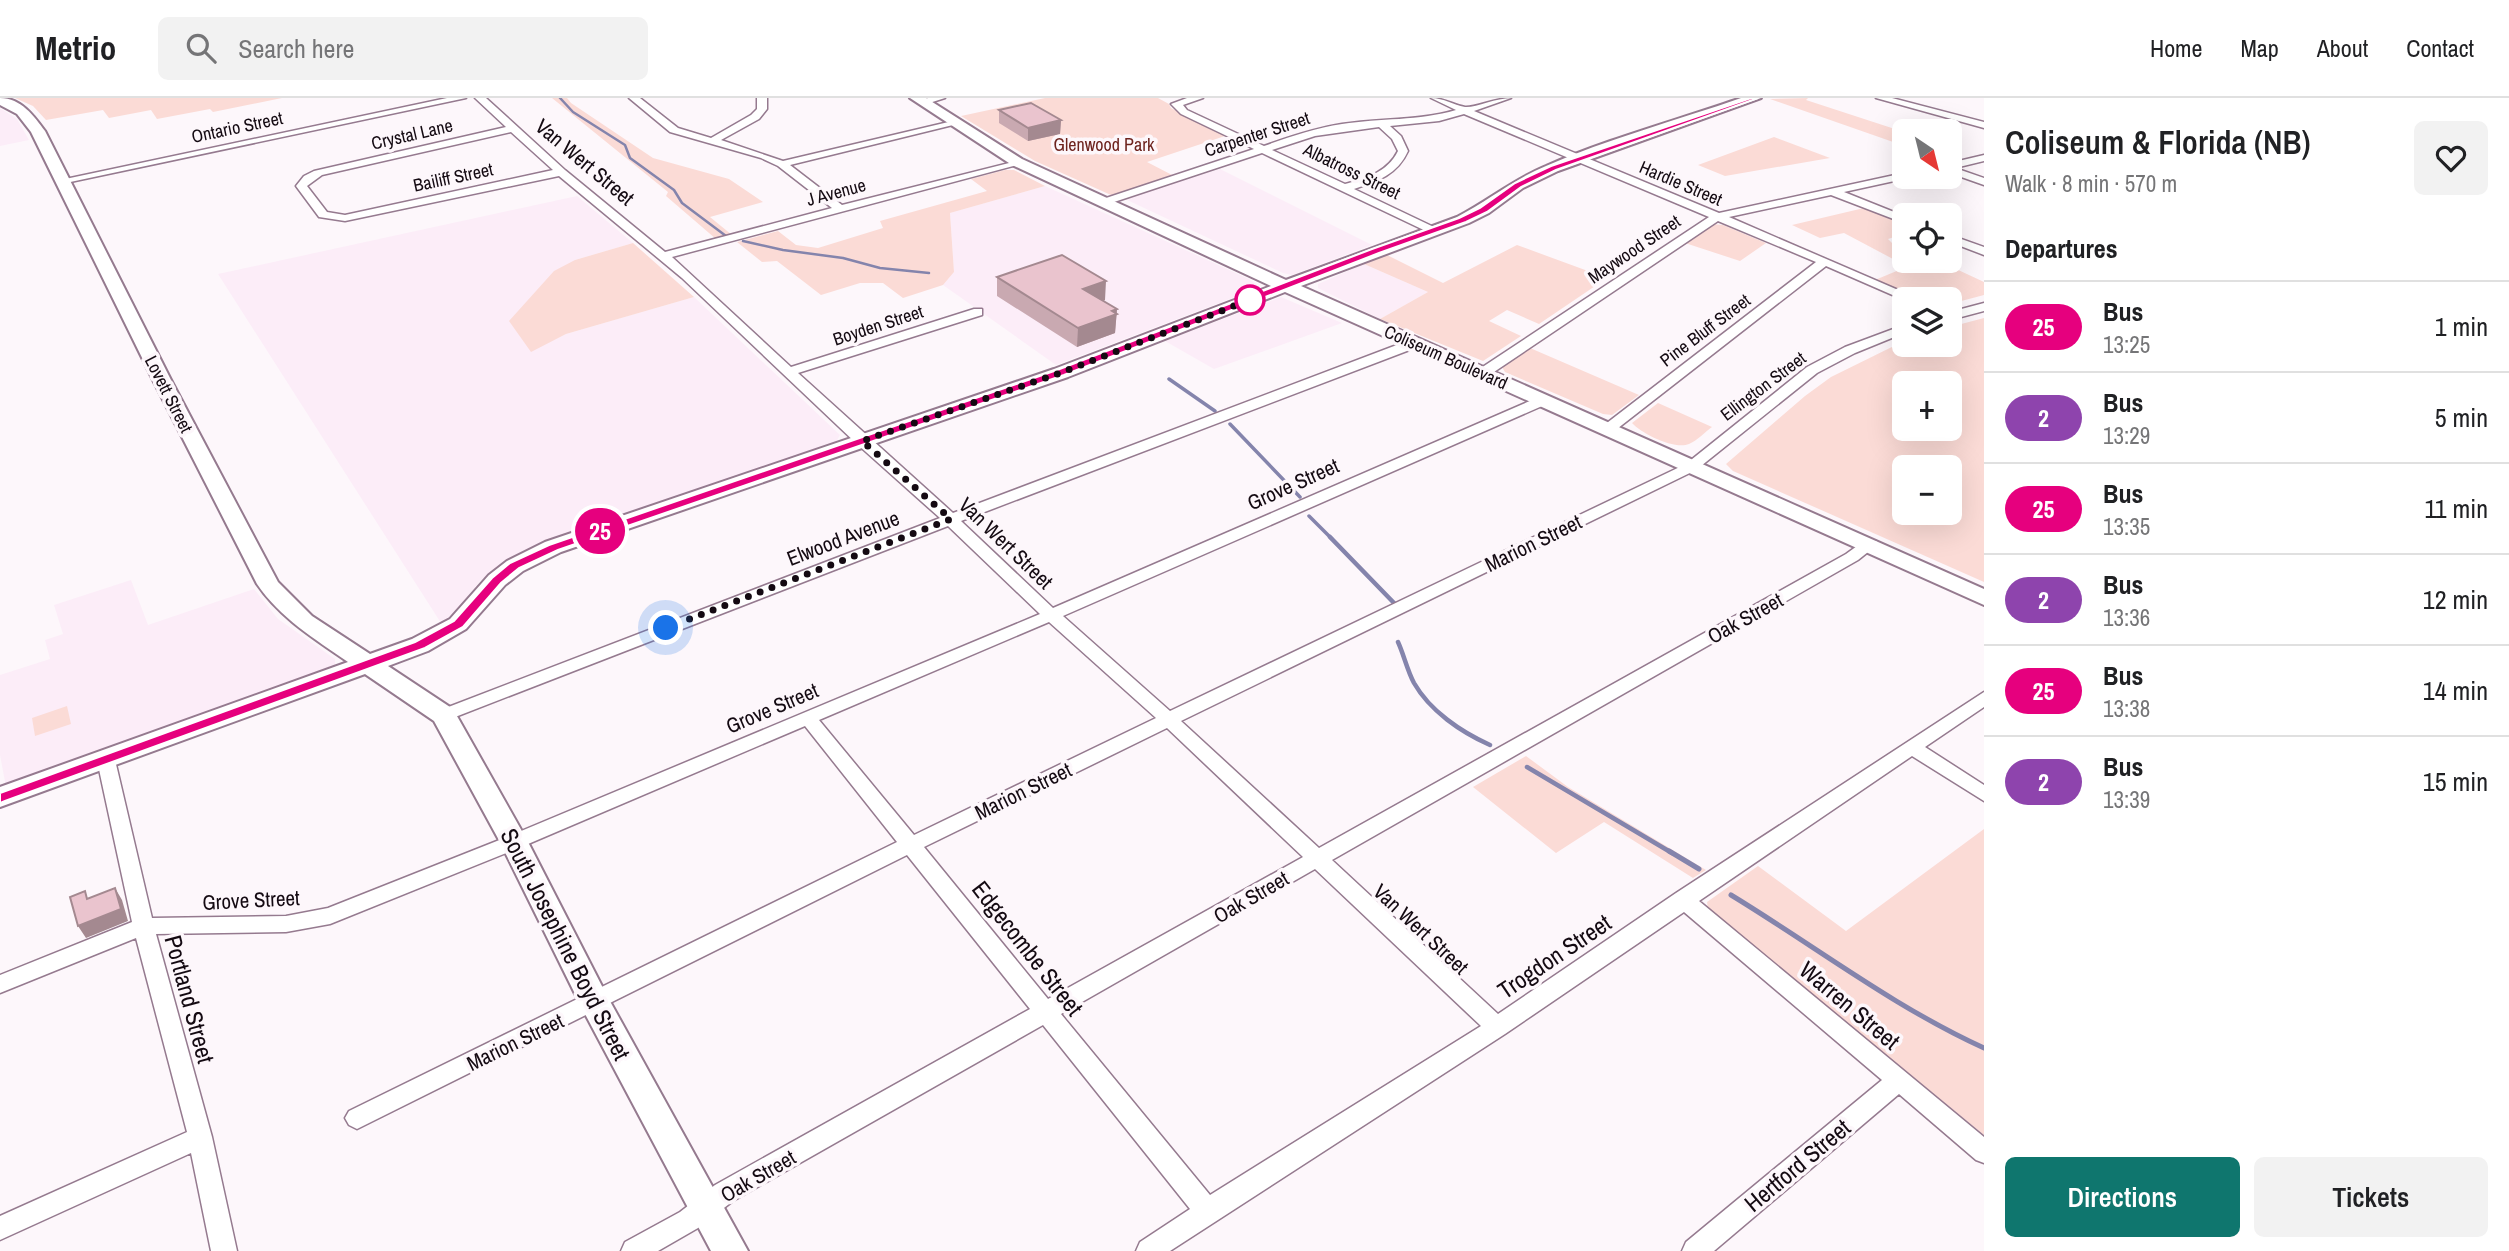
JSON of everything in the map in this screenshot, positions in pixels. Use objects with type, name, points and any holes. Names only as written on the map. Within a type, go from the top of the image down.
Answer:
[{"type":"main road","points":[[0,797],[420,645],[458,624],[497,580],[527,559],[1060,373],[1434,231],[1483,210],[1533,177],[1580,158],[1754,98]]},
{"type":"main road","name":"Lovett Street","points":[[0,100],[22,111],[32,121],[268,584],[304,621],[370,665]]},
{"type":"main road","name":"Coliseum Boulevard","points":[[920,100],[1017,162],[1286,286],[1870,544],[1984,598]]},
{"type":"main road","name":"South Josephine Boyd Street","points":[[370,665],[444,715],[514,842],[595,1003],[730,1251]]},
{"type":"street","name":"Ontario Street","points":[[61,181],[461,98]]},
{"type":"street","name":"Van Wert Street","points":[[480,98],[561,172],[664,256],[862,441],[951,519],[1051,615],[1170,721],[1497,1027]]},
{"type":"street","points":[[634,98],[674,130],[765,156],[782,164],[840,209]]},
{"type":"street","points":[[711,142],[755,117],[762,109],[762,98]]},
{"type":"street","points":[[920,100],[940,98]]},
{"type":"street","name":"Albatross Street","points":[[1198,98],[1175,104],[1177,108],[1434,231]]},
{"type":"street","name":"Hardie Street","points":[[1436,98],[1892,290]]},
{"type":"street","name":"Carpenter Street","points":[[1104,202],[1313,133],[1381,123],[1415,122],[1506,98]]},
{"type":"street","points":[[1881,98],[1984,125]]},
{"type":"street","points":[[782,164],[953,122]]},
{"type":"street","points":[[1346,187],[1380,177],[1399,163],[1403,151],[1397,138],[1381,123]]},
{"type":"street","name":"Crystal Lane","points":[[353,217],[323,215],[301,187],[308,178],[318,173],[513,128]]},
{"type":"street","points":[[1962,164],[1984,158]]},
{"type":"street","name":"J Avenue","points":[[664,256],[1017,162]]},
{"type":"street","name":"Bailiff Street","points":[[353,217],[561,172]]},
{"type":"street","points":[[1962,173],[1984,183]]},
{"type":"street","name":"Maywood Street","points":[[1483,373],[1716,217],[1892,178]]},
{"type":"street","points":[[1830,191],[1892,215]]},
{"type":"street","points":[[1962,243],[1984,251]]},
{"type":"street","name":"Pine Bluff Street","points":[[1608,429],[1824,262]]},
{"type":"street","points":[[1962,312],[1984,307]]},
{"type":"street","name":"Boyden Street","points":[[788,372],[978,312]]},
{"type":"street","name":"Ellington Street","points":[[1691,467],[1812,370],[1858,346],[1892,333]]},
{"type":"street","name":"Elwood Avenue","points":[[444,715],[1415,343]]},
{"type":"street","name":"Grove Street","points":[[0,984],[143,926],[286,924],[330,916],[514,842],[1051,615],[1544,400]]},
{"type":"street","name":"Marion Street","points":[[357,1118],[595,1003],[912,844],[1691,467]]},
{"type":"street","name":"Oak Street","points":[[634,1251],[724,1193],[1853,557],[1870,544]]},
{"type":"street","name":"Trogdon Street","points":[[1149,1251],[1207,1211],[1497,1027],[1984,698]]},
{"type":"street","name":"Edgecombe Street","points":[[807,717],[1207,1211]]},
{"type":"street","points":[[1912,747],[1984,794]]},
{"type":"street","name":"Portland Street","points":[[106,760],[143,926],[200,1137],[224,1251]]},
{"type":"street","name":"Warren Street","points":[[1683,899],[1984,1152]]},
{"type":"street","name":"Hertford Street","points":[[1695,1251],[1899,1080]]},
{"type":"street","points":[[0,1228],[200,1137]]},
{"type":"shaded area","points":[[0,108],[17,119],[29,140],[0,146]]},
{"type":"shaded area","points":[[1220,169],[1372,245],[1292,275],[1125,199]]},
{"type":"shaded area","points":[[1045,186],[1249,279],[1257,285],[1256,289],[1056,365],[943,285],[954,272],[950,213]]},
{"type":"shaded area","points":[[577,196],[633,243],[575,260],[531,351],[566,334],[694,297],[840,435],[836,442],[534,546],[480,581],[455,612],[441,623],[218,274]]},
{"type":"shaded area","points":[[1364,264],[1428,292],[1380,319],[1318,288],[1318,284]]},
{"type":"shaded area","points":[[1281,297],[1342,323],[1214,369],[1165,341]]},
{"type":"shaded area","points":[[131,580],[148,625],[254,589],[278,619],[335,659],[335,666],[6,787],[0,755],[0,675],[50,659],[45,640],[63,634],[54,605]]},
{"type":"green space","points":[[15,98],[282,98],[213,112],[210,109],[157,119],[151,110],[109,118],[103,110],[46,120],[33,106]]},
{"type":"green space","points":[[552,98],[567,98],[653,158],[729,179],[763,202],[710,217],[732,235],[716,239],[666,196],[668,192]]},
{"type":"green space","name":"Glenwood Park","points":[[1045,98],[1158,98],[1171,108],[1225,136],[1147,162],[1174,176],[1111,195],[1035,161],[961,116]]},
{"type":"green space","points":[[1808,98],[1806,100],[1892,128],[1892,142],[1770,99]]},
{"type":"green space","points":[[1774,137],[1830,158],[1725,176],[1698,165]]},
{"type":"green space","points":[[1014,170],[1045,186],[950,213],[954,272],[943,285],[903,298],[883,283],[860,283],[821,295],[777,261],[762,262],[737,242],[778,231],[796,245],[818,248],[883,228],[880,221],[987,191],[971,179]]},
{"type":"green space","points":[[1864,208],[1892,219],[1892,238],[1888,239],[1892,243],[1892,258],[1844,233],[1820,238],[1792,225]]},
{"type":"green space","points":[[1712,224],[1723,225],[1766,243],[1740,261],[1685,243]]},
{"type":"green space","points":[[633,243],[694,297],[566,334],[531,352],[509,321],[554,271],[575,260]]},
{"type":"green space","points":[[1517,245],[1607,278],[1539,324],[1507,310],[1489,321],[1521,336],[1483,361],[1380,319],[1428,292],[1364,264],[1387,255],[1443,283]]},
{"type":"green space","points":[[1962,272],[1984,282],[1984,295],[1962,301],[1962,287],[1892,287],[1875,280],[1892,273]]},
{"type":"green space","points":[[1984,318],[1984,582],[1733,471],[1726,464],[1831,377],[1892,347],[1892,357],[1962,357],[1962,324]]},
{"type":"green space","points":[[1530,348],[1639,395],[1612,415],[1603,414],[1505,372],[1502,367]]},
{"type":"green space","points":[[1658,403],[1712,427],[1689,444],[1676,445],[1659,440],[1632,423]]},
{"type":"green space","points":[[67,706],[71,724],[35,736],[32,718]]},
{"type":"green space","points":[[1526,756],[1568,787],[1706,870],[1693,878],[1604,822],[1556,853],[1473,787]]},
{"type":"green space","points":[[1984,829],[1984,1135],[1708,909],[1707,902],[1758,866],[1846,931]]},
{"type":"building","points":[[1031,103],[1061,120],[1028,128],[999,110]]},
{"type":"building","points":[[1062,255],[1106,281],[1083,289],[1117,309],[1112,311],[1117,314],[1078,328],[997,277]]},
{"type":"building","points":[[115,888],[121,909],[78,926],[70,897],[85,891],[87,899]]},
{"type":"waterway","points":[[560,98],[573,112],[625,145],[630,158],[674,190],[682,203],[726,236]]},
{"type":"waterway","points":[[743,241],[783,250],[843,258],[880,268],[929,273]]},
{"type":"waterway","points":[[1169,379],[1215,411]]},
{"type":"waterway","points":[[1230,424],[1300,497]]},
{"type":"waterway","points":[[1309,516],[1330,537]]},
{"type":"waterway","points":[[1330,537],[1394,603]]},
{"type":"waterway","points":[[1398,642],[1414,683],[1429,703],[1457,727],[1490,745]]},
{"type":"waterway","points":[[1527,767],[1672,853]]},
{"type":"waterway","points":[[1669,851],[1699,869]]},
{"type":"waterway","points":[[1731,895],[1918,1014],[1984,1048]]},
{"type":"bus line","name":"25","points":[[0,797],[344,675],[420,645],[458,624],[497,580],[515,566],[553,547],[1060,373],[1462,220],[1483,210],[1518,185],[1553,168],[1754,98]]},
{"type":"route","points":[[666,628],[951,519],[862,441],[1060,373],[1260,296],[1250,300]]}]
